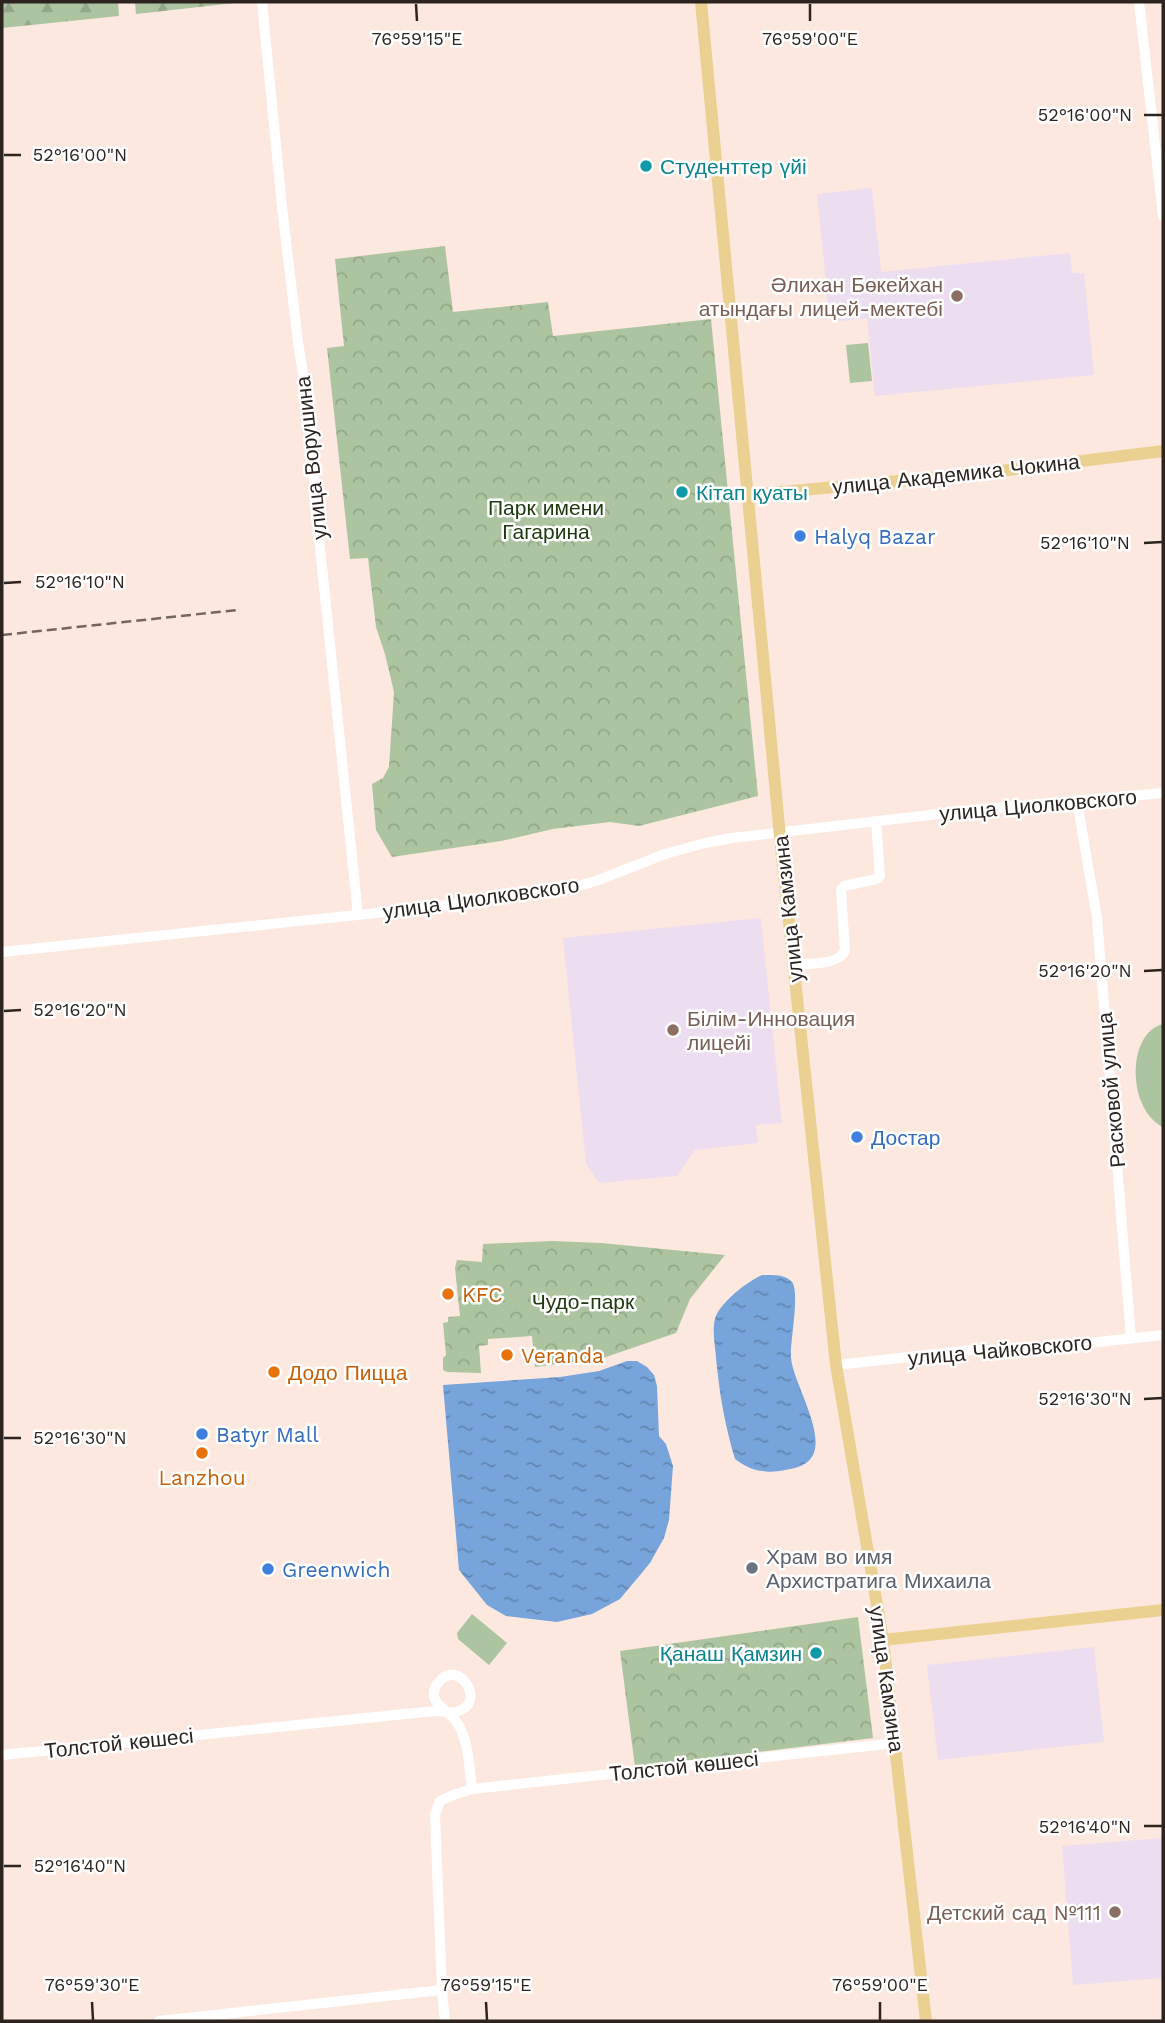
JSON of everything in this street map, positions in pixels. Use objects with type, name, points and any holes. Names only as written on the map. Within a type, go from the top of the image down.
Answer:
[{"type":"main road","name":"улица Камзина","points":[[701,2],[793,965],[836,1365],[883,1640],[926,2021]]},
{"type":"main road","name":"улица Академика Чокина","points":[[748,495],[971,474],[1163,451]]},
{"type":"main road","points":[[883,1640],[1163,1610]]},
{"type":"street","name":"улица Ворушина","points":[[262,2],[282,207],[307,399],[358,915]]},
{"type":"street","points":[[1139,2],[1163,216]]},
{"type":"street","name":"улица Циолковского","points":[[2,952],[556,892],[705,843],[876,821],[1163,793]]},
{"type":"street","name":"Расковой улица","points":[[1077,801],[1097,918],[1131,1338]]},
{"type":"street","points":[[793,965],[842,957],[845,951],[841,890],[844,886],[880,876],[876,821]]},
{"type":"street","name":"улица Чайковского","points":[[836,1365],[972,1350],[1023,1350],[1163,1335]]},
{"type":"street","points":[[404,1714],[424,1703],[444,1677],[456,1676],[466,1682],[470,1698],[464,1716],[463,1733],[471,1789]]},
{"type":"street","points":[[434,1691],[436,1703],[455,1720],[463,1733]]},
{"type":"street","points":[[446,1711],[458,1711],[468,1704]]},
{"type":"street","name":"Толстой көшесі","points":[[2,1755],[446,1711]]},
{"type":"street","name":"Толстой көшесі","points":[[445,2021],[435,1815],[440,1801],[471,1789],[896,1743]]},
{"type":"street","points":[[159,2021],[442,1990]]},
{"type":"shaded area","name":"Әлихан Бөкейхан атындағы лицей-мектебі","points":[[872,188],[881,272],[1070,253],[1072,273],[1084,273],[1094,375],[875,396],[867,318],[830,322],[817,194]]},
{"type":"shaded area","name":"Білім-Инновация лицейі","points":[[761,918],[782,1123],[756,1125],[758,1143],[695,1150],[677,1176],[599,1183],[586,1164],[563,938]]},
{"type":"shaded area","points":[[1094,1647],[1104,1742],[938,1760],[927,1665]]},
{"type":"shaded area","name":"Детский сад №111","points":[[1163,1838],[1163,1978],[1073,1985],[1062,1846]]},
{"type":"green space","points":[[2,2],[118,2],[119,16],[2,28]]},
{"type":"green space","points":[[135,2],[235,2],[235,3],[136,14]]},
{"type":"green space","name":"Парк имени Гагарина","points":[[445,246],[453,312],[548,302],[553,336],[711,319],[758,796],[639,826],[610,822],[553,829],[501,841],[392,857],[376,830],[372,784],[383,778],[389,767],[394,692],[376,627],[368,558],[350,559],[327,348],[344,346],[335,259]]},
{"type":"green space","points":[[868,343],[872,381],[850,383],[846,345]]},
{"type":"green space","points":[[1163,1024],[1163,1127],[1151,1118],[1143,1105],[1137,1089],[1136,1072],[1137,1056],[1142,1042],[1151,1030]]},
{"type":"green space","name":"Чудо-парк","points":[[552,1241],[725,1255],[690,1299],[676,1333],[603,1358],[535,1367],[532,1336],[488,1339],[488,1345],[479,1346],[481,1373],[443,1370],[443,1358],[446,1355],[443,1323],[448,1322],[448,1317],[460,1316],[455,1268],[457,1260],[482,1262],[483,1244]]},
{"type":"green space","points":[[472,1614],[507,1643],[489,1665],[458,1639],[457,1633]]},
{"type":"green space","points":[[858,1617],[873,1738],[635,1767],[620,1651]]},
{"type":"water","points":[[762,1275],[786,1278],[794,1287],[791,1357],[816,1442],[813,1454],[806,1463],[771,1472],[752,1469],[735,1459],[721,1396],[714,1333],[715,1319],[722,1306],[742,1287]]},
{"type":"water","points":[[627,1361],[637,1361],[647,1367],[654,1375],[657,1386],[659,1436],[666,1444],[673,1466],[669,1520],[664,1538],[650,1563],[620,1599],[592,1614],[557,1622],[506,1616],[487,1605],[459,1570],[443,1385],[560,1377],[599,1371]]},
{"type":"railway","points":[[2,635],[237,610]]},
{"type":"place","name":"Студенттер үйі","points":[[646,166]]},
{"type":"place","name":"Әлихан Бөкейхан атындағы лицей-мектебі","points":[[957,296]]},
{"type":"place","name":"Кітап қуаты","points":[[682,492]]},
{"type":"place","name":"Halyq Bazar","points":[[800,536]]},
{"type":"place","name":"Білім-Инновация лицейі","points":[[673,1030]]},
{"type":"place","name":"Достар","points":[[857,1137]]},
{"type":"place","name":"KFC","points":[[448,1294]]},
{"type":"place","name":"Veranda","points":[[507,1355]]},
{"type":"place","name":"Додо Пицца","points":[[274,1372]]},
{"type":"place","name":"Batyr Mall","points":[[202,1434]]},
{"type":"place","name":"Lanzhou","points":[[202,1453]]},
{"type":"place","name":"Храм во имя Архистратига Михаила","points":[[752,1568]]},
{"type":"place","name":"Greenwich","points":[[268,1569]]},
{"type":"place","name":"Қанаш Қамзин","points":[[816,1653]]},
{"type":"place","name":"Детский сад №111","points":[[1115,1912]]}]
